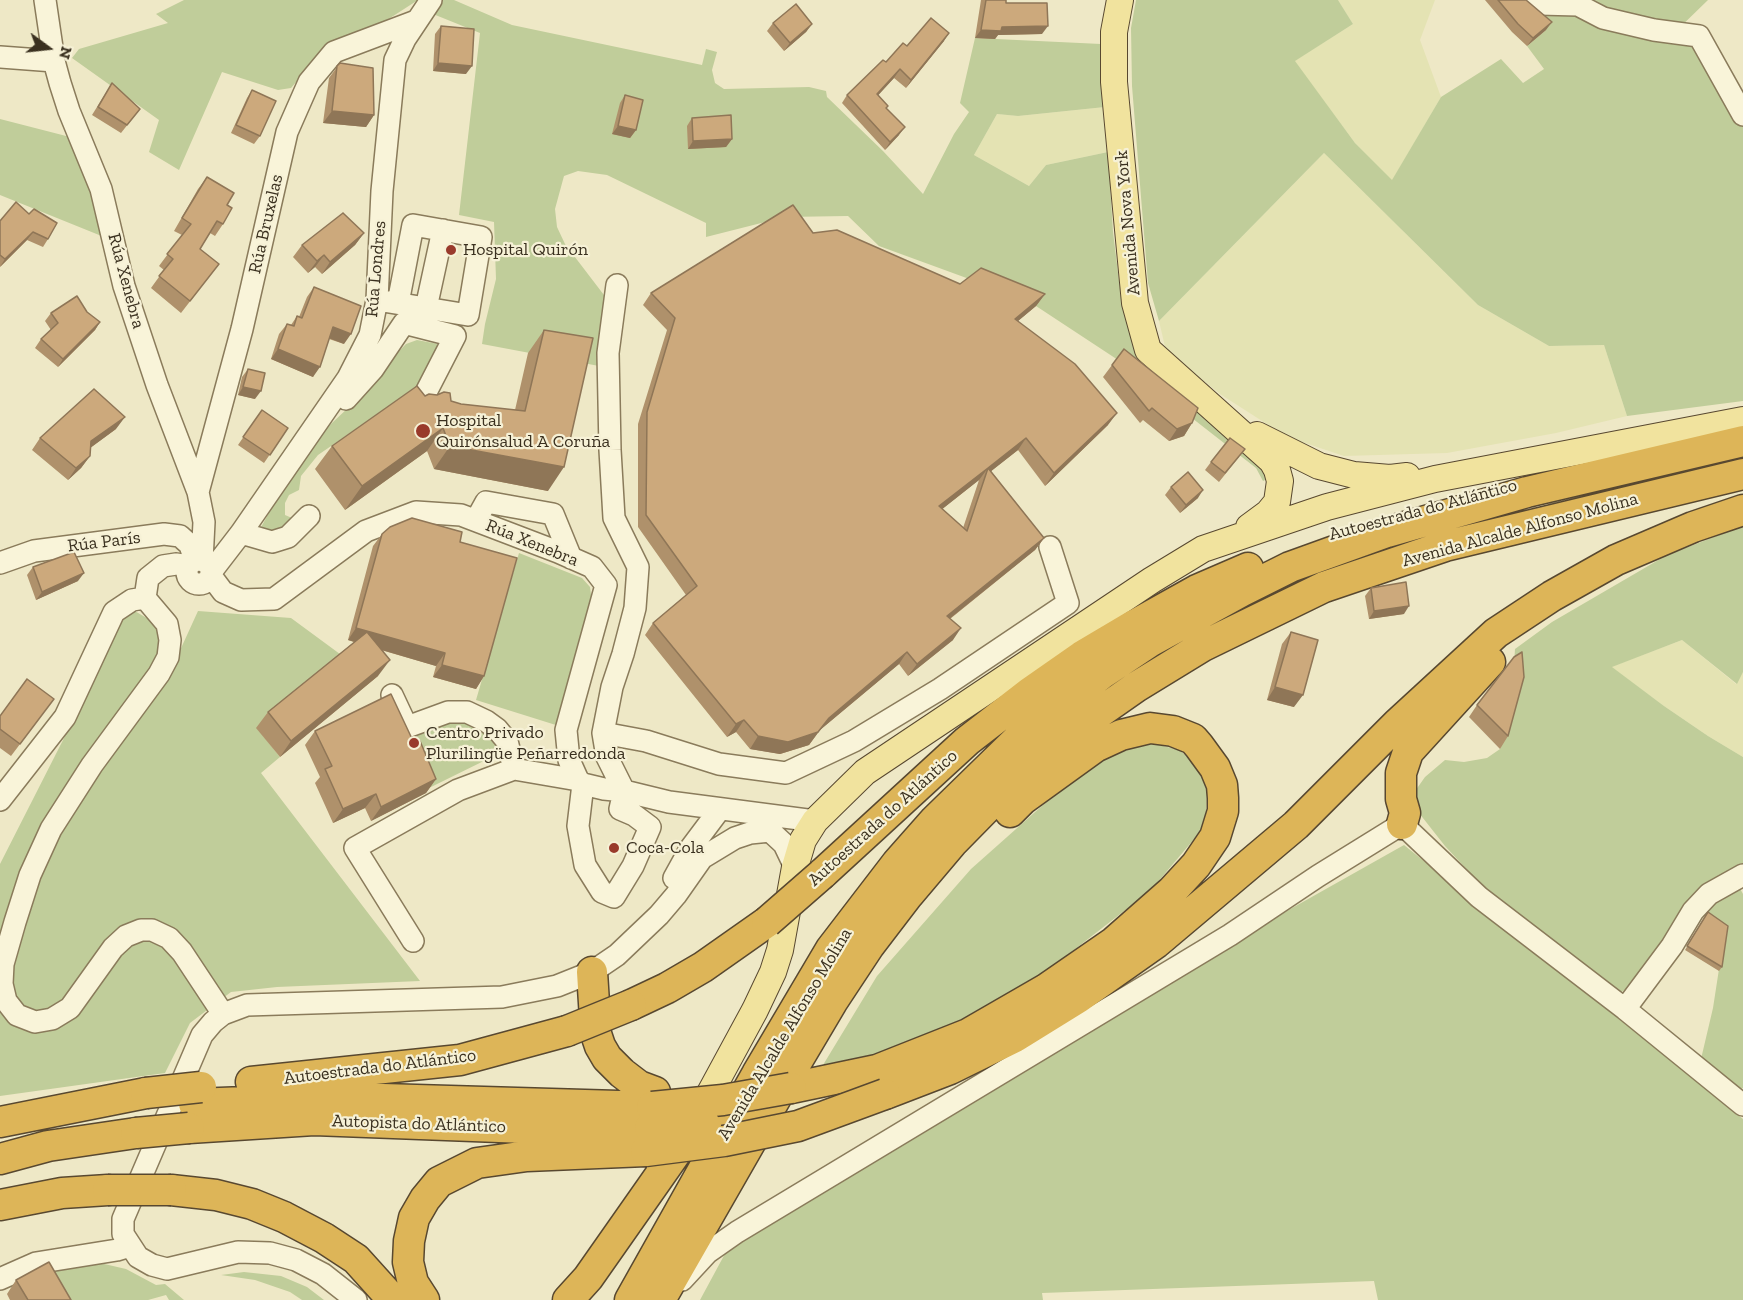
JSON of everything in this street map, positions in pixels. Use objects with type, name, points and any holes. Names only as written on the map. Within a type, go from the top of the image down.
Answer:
[{"type":"highway","name":"Autoestrada do Atlántico","points":[[0,1122],[195,1106],[460,1060],[567,1031],[631,1005],[703,967],[767,922],[808,871],[966,741],[1082,656],[1197,590],[1302,544],[1395,514],[1743,429]]},
{"type":"highway","name":"Avenida Alcalde Alfonso Molina","points":[[630,1300],[757,1074],[831,949],[897,864],[935,820],[1017,740],[1102,673],[1151,641],[1290,567],[1387,532],[1527,492],[1743,441]]},
{"type":"highway","name":"Avenida Alcalde Alfonso Molina","points":[[662,1300],[795,1063],[869,946],[952,843],[1008,786],[1076,729],[1136,687],[1203,646],[1324,587],[1444,546],[1743,474]]},
{"type":"highway","points":[[651,1119],[729,1125],[881,1082],[950,1069],[1015,1037],[1078,998],[1156,943],[1296,825],[1397,724],[1496,633],[1552,596],[1616,560],[1693,527],[1743,510]]},
{"type":"highway","points":[[1402,824],[1405,813],[1401,799],[1401,773],[1408,752],[1495,657],[1616,560]]},
{"type":"highway","points":[[424,1300],[413,1283],[408,1262],[409,1241],[414,1218],[425,1199],[439,1182],[477,1164],[527,1156],[723,1100],[791,1088],[881,1082],[1046,989],[1114,942],[1172,891],[1196,865],[1215,837],[1220,824],[1222,785],[1215,768],[1206,752],[1192,740],[1162,728],[1139,730],[1121,735],[1095,747],[1023,800],[921,901],[869,946]]},
{"type":"highway","points":[[592,972],[596,1034],[600,1046],[607,1058],[639,1086],[651,1119]]},
{"type":"highway","name":"Autoestrada do Atlántico","points":[[0,1159],[48,1146],[141,1111],[195,1106]]},
{"type":"highway","name":"Autopista do Atlántico","points":[[195,1106],[314,1120],[605,1131],[651,1119]]},
{"type":"highway","points":[[0,1134],[94,1115],[141,1111]]},
{"type":"highway","points":[[568,1300],[588,1278],[682,1144]]},
{"type":"highway","points":[[596,1300],[682,1144]]},
{"type":"highway","points":[[0,1205],[62,1193],[108,1190],[171,1190],[225,1197],[252,1204],[284,1217],[324,1238],[356,1259],[393,1300]]},
{"type":"main road","name":"Avenida Nova York","points":[[1120,0],[1114,32],[1114,82],[1135,303],[1148,350],[1220,413]]},
{"type":"main road","points":[[1220,413],[1319,466],[1354,475],[1390,478],[1478,464],[1508,465]]},
{"type":"main road","points":[[1220,413],[1272,461],[1280,481],[1280,492],[1273,508],[1258,521],[1231,538]]},
{"type":"main road","name":"Avenida Alcalde Alfonso Molina","points":[[682,1144],[755,1010],[773,972],[808,871],[803,840],[814,820],[865,772],[1152,580],[1203,549],[1231,538],[1360,499],[1435,479],[1743,420]]},
{"type":"street","name":"Rúa Xenebra","points":[[45,0],[54,61],[69,111],[101,189],[124,286],[157,385],[198,492],[204,522],[201,567],[223,592],[241,600],[274,599],[366,531],[416,512],[461,514],[591,567],[606,585],[566,730],[569,760],[580,782]]},
{"type":"street","name":"Rúa Londres","points":[[201,567],[242,533],[348,378],[370,335],[377,300],[382,191],[395,60],[405,39],[431,0]]},
{"type":"street","points":[[1533,0],[1539,4],[1578,5],[1603,18],[1654,30],[1699,36],[1743,115]]},
{"type":"street","name":"Rúa Bruxelas","points":[[198,492],[242,329],[287,132],[309,82],[334,51],[416,21]]},
{"type":"street","points":[[0,57],[54,61]]},
{"type":"street","points":[[377,300],[468,315],[481,237],[413,225],[398,303]]},
{"type":"street","points":[[426,308],[443,230]]},
{"type":"street","points":[[580,782],[578,825],[585,865],[602,892],[614,897],[633,866],[650,827],[634,815],[620,809],[624,790],[607,757],[603,733],[612,687],[635,608],[638,567],[614,518],[608,353],[616,285]]},
{"type":"street","points":[[335,398],[346,399],[373,369],[404,323],[455,336],[419,406]]},
{"type":"street","points":[[476,520],[486,502],[553,514],[571,558]]},
{"type":"street","points":[[242,533],[272,542],[288,537],[309,516]]},
{"type":"street","name":"Rúa París","points":[[0,563],[34,551],[164,534],[180,536],[190,545],[201,567]]},
{"type":"street","points":[[603,733],[646,741],[719,764],[786,773],[854,741],[940,689],[1068,603],[1050,547]]},
{"type":"street","points":[[201,567],[176,564],[163,566],[148,579],[146,598],[167,624],[170,640],[168,657],[159,674],[92,765],[51,830],[30,875],[15,922],[3,964],[2,984],[6,1001],[17,1015],[35,1022],[52,1019],[70,1008],[113,948],[126,936],[141,930],[152,930],[169,938],[182,952],[223,1014]]},
{"type":"street","points":[[0,800],[65,717],[95,648],[114,612],[132,600],[146,598]]},
{"type":"street","points":[[392,695],[407,727],[448,712],[467,712],[486,721],[507,741],[514,769]]},
{"type":"street","points":[[413,940],[355,848],[458,789],[514,769],[604,789],[624,790],[669,802],[814,820]]},
{"type":"street","points":[[669,802],[687,814],[695,831],[696,853]]},
{"type":"street","points":[[720,809],[755,822],[770,831],[808,871]]},
{"type":"street","points":[[356,1300],[323,1274],[296,1260],[270,1253],[238,1252],[167,1269],[152,1265],[138,1257],[123,1234],[123,1219],[202,1035],[223,1014],[248,1005],[502,997],[557,986],[592,972],[617,956],[639,934],[696,853],[720,809]]},
{"type":"street","points":[[662,1300],[707,1253],[737,1232],[1230,935],[1318,876],[1402,824],[1479,897],[1625,1009],[1743,1105]]},
{"type":"street","points":[[696,853],[750,833],[770,831]]},
{"type":"street","points":[[1625,1009],[1672,946],[1693,911],[1709,894],[1743,874]]},
{"type":"street","points":[[0,1279],[36,1263],[130,1246]]},
{"type":"green space","points":[[184,0],[418,0],[387,20],[341,38],[315,60],[291,88],[278,90],[222,72],[179,170],[149,152],[159,120],[72,58],[79,49],[168,23],[156,14]]},
{"type":"green space","points":[[443,0],[454,0],[512,25],[702,65],[706,49],[717,52],[712,70],[715,83],[724,89],[809,87],[826,91],[827,97],[883,151],[923,194],[954,134],[969,112],[960,103],[975,38],[1101,44],[1105,107],[1018,116],[997,114],[974,155],[1029,186],[1046,165],[1108,152],[1113,232],[1122,305],[1138,351],[1160,379],[1260,464],[1269,478],[1263,481],[1256,468],[1115,358],[1036,306],[879,246],[848,216],[785,217],[706,237],[706,223],[607,175],[578,171],[564,176],[555,209],[557,227],[565,244],[607,299],[599,366],[482,344],[496,279],[494,222],[459,215],[480,33],[433,14]]},
{"type":"green space","points":[[1136,0],[1338,0],[1353,24],[1295,61],[1355,143],[1392,180],[1441,97],[1501,59],[1523,83],[1544,69],[1527,46],[1546,30],[1516,0],[1708,0],[1671,36],[1696,40],[1743,127],[1743,401],[1627,416],[1604,345],[1549,346],[1478,305],[1324,153],[1159,321],[1148,283],[1132,86],[1131,28]]},
{"type":"green space","points":[[1338,0],[1435,0],[1420,40],[1441,97],[1392,181],[1355,143],[1294,61],[1353,24]]},
{"type":"green space","points":[[1105,107],[1108,152],[1046,165],[1029,186],[974,155],[997,114],[1018,116]]},
{"type":"green space","points":[[0,119],[70,137],[89,184],[104,237],[0,195]]},
{"type":"green space","points":[[1324,153],[1478,305],[1549,346],[1604,345],[1627,416],[1556,433],[1447,453],[1344,456],[1287,437],[1220,394],[1166,351],[1159,321]]},
{"type":"green space","points":[[417,340],[438,344],[441,351],[423,383],[318,455],[301,476],[299,490],[289,495],[285,503],[285,515],[292,518],[290,524],[284,530],[258,533],[280,492],[317,437],[380,378],[396,354],[406,344]]},
{"type":"green space","points":[[1743,526],[1743,672],[1737,684],[1682,640],[1612,667],[1664,706],[1743,757],[1743,870],[1634,985],[1621,992],[1611,992],[1511,917],[1445,846],[1419,813],[1413,794],[1425,777],[1445,760],[1464,762],[1487,758],[1500,749],[1515,689],[1515,649],[1552,622],[1667,555]]},
{"type":"green space","points":[[519,553],[582,578],[590,587],[592,602],[559,726],[476,700]]},
{"type":"green space","points":[[133,610],[150,620],[177,657],[198,611],[291,618],[344,657],[257,728],[280,757],[261,773],[420,981],[277,987],[231,992],[190,1023],[165,1073],[0,1096],[0,864],[91,685],[117,621]]},
{"type":"green space","points":[[1682,640],[1736,684],[1743,672],[1743,757],[1664,706],[1611,667]]},
{"type":"green space","points":[[447,723],[467,724],[480,729],[499,744],[498,754],[429,788],[408,738]]},
{"type":"green space","points":[[1148,742],[1179,750],[1199,766],[1207,790],[1206,813],[1200,832],[1151,890],[1061,960],[996,1004],[936,1032],[880,1053],[823,1065],[877,976],[971,869],[1052,797],[1109,755]]},
{"type":"green space","points":[[1404,845],[1743,1119],[1743,1300],[1378,1300],[1374,1281],[1042,1293],[1043,1300],[700,1300],[727,1250],[1246,934]]},
{"type":"green space","points":[[1738,885],[1743,894],[1743,1088],[1734,1092],[1701,1059],[1713,1008],[1725,930],[1699,912]]},
{"type":"green space","points":[[100,1263],[126,1269],[156,1285],[165,1284],[184,1300],[169,1300],[166,1295],[148,1300],[60,1300],[52,1268]]},
{"type":"green space","points":[[244,1272],[281,1276],[307,1287],[324,1300],[302,1300],[290,1292],[255,1280],[221,1275]]},
{"type":"building","points":[[986,0],[1006,0],[1006,3],[1047,3],[1048,26],[1002,27],[1001,31],[981,30]]},
{"type":"building","points":[[1498,0],[1526,0],[1552,22],[1533,38]]},
{"type":"building","points":[[796,4],[812,24],[790,43],[773,23]]},
{"type":"building","points":[[931,18],[949,33],[911,80],[900,69],[877,94],[888,106],[886,108],[905,127],[890,142],[847,95],[883,60],[886,62],[903,43],[907,46]]},
{"type":"building","points":[[441,26],[474,29],[472,66],[438,63]]},
{"type":"building","points":[[340,63],[373,68],[374,115],[332,111],[337,66]]},
{"type":"building","points":[[112,83],[140,109],[127,125],[98,107]]},
{"type":"building","points":[[252,90],[276,101],[260,136],[236,125]]},
{"type":"building","points":[[625,95],[643,100],[636,130],[618,126]]},
{"type":"building","points":[[731,115],[732,139],[693,141],[692,118]]},
{"type":"building","points":[[207,177],[234,193],[227,205],[232,208],[223,224],[217,221],[200,249],[219,264],[190,301],[159,276],[173,259],[167,254],[191,224],[182,218]]},
{"type":"building","points":[[16,202],[29,214],[34,209],[57,223],[48,239],[33,232],[5,259],[0,255],[0,221]]},
{"type":"building","points":[[793,205],[813,233],[837,230],[960,284],[981,268],[1045,294],[1015,319],[1075,364],[1117,413],[1054,473],[1026,438],[988,468],[1044,538],[947,616],[961,628],[917,664],[907,652],[829,718],[818,732],[788,742],[758,736],[744,720],[736,724],[653,623],[697,586],[646,515],[647,412],[675,318],[651,293]],"holes":[[[988,468],[967,531],[939,506]]]},
{"type":"building","points":[[343,213],[364,233],[330,262],[324,255],[317,261],[302,245]]},
{"type":"building","points":[[314,287],[361,306],[351,334],[333,327],[320,367],[278,349],[287,324],[294,326],[297,316],[302,318]]},
{"type":"building","points":[[77,296],[87,312],[100,322],[63,359],[41,339],[58,323],[51,313]]},
{"type":"building","name":"Hospital Quirónsalud A Coruña","points":[[544,330],[593,338],[564,467],[450,446],[443,428],[362,486],[332,446],[417,386],[425,396],[444,392],[450,393],[451,401],[461,404],[525,411]]},
{"type":"building","points":[[1124,349],[1198,408],[1192,423],[1177,429],[1152,408],[1149,411],[1112,365]]},
{"type":"building","points":[[248,369],[265,373],[261,391],[243,387]]},
{"type":"building","points":[[94,389],[125,417],[91,441],[90,456],[76,468],[40,438]]},
{"type":"building","points":[[262,410],[288,428],[270,455],[243,437]]},
{"type":"building","points":[[1230,438],[1245,449],[1225,473],[1211,462]]},
{"type":"building","points":[[1188,472],[1203,490],[1186,505],[1171,487]]},
{"type":"building","points":[[412,518],[462,532],[460,542],[517,558],[484,676],[442,665],[445,653],[356,628],[382,534],[390,527]]},
{"type":"building","points":[[74,552],[84,573],[42,592],[33,567]]},
{"type":"building","points":[[1406,582],[1409,606],[1374,611],[1371,588]]},
{"type":"building","points":[[367,632],[390,660],[291,741],[268,712]]},
{"type":"building","points":[[1291,632],[1318,640],[1303,695],[1275,687]]},
{"type":"building","points":[[1522,652],[1524,677],[1508,736],[1477,705],[1514,657]]},
{"type":"building","points":[[27,679],[54,699],[20,744],[0,729],[0,716]]},
{"type":"building","points":[[391,694],[414,743],[420,741],[436,779],[381,807],[376,794],[343,809],[325,769],[332,766],[315,731]]},
{"type":"building","points":[[1708,912],[1728,926],[1722,967],[1687,946]]},
{"type":"building","points":[[49,1262],[71,1300],[28,1300],[16,1280]]},
{"type":"place","name":"Hospital Quirón","points":[[451,250]]},
{"type":"place","name":"Hospital Quirónsalud A Coruña","points":[[423,431]]},
{"type":"place","name":"Centro Privado Plurilingüe Peñarredonda","points":[[414,743]]},
{"type":"place","name":"Coca-Cola","points":[[614,848]]}]
